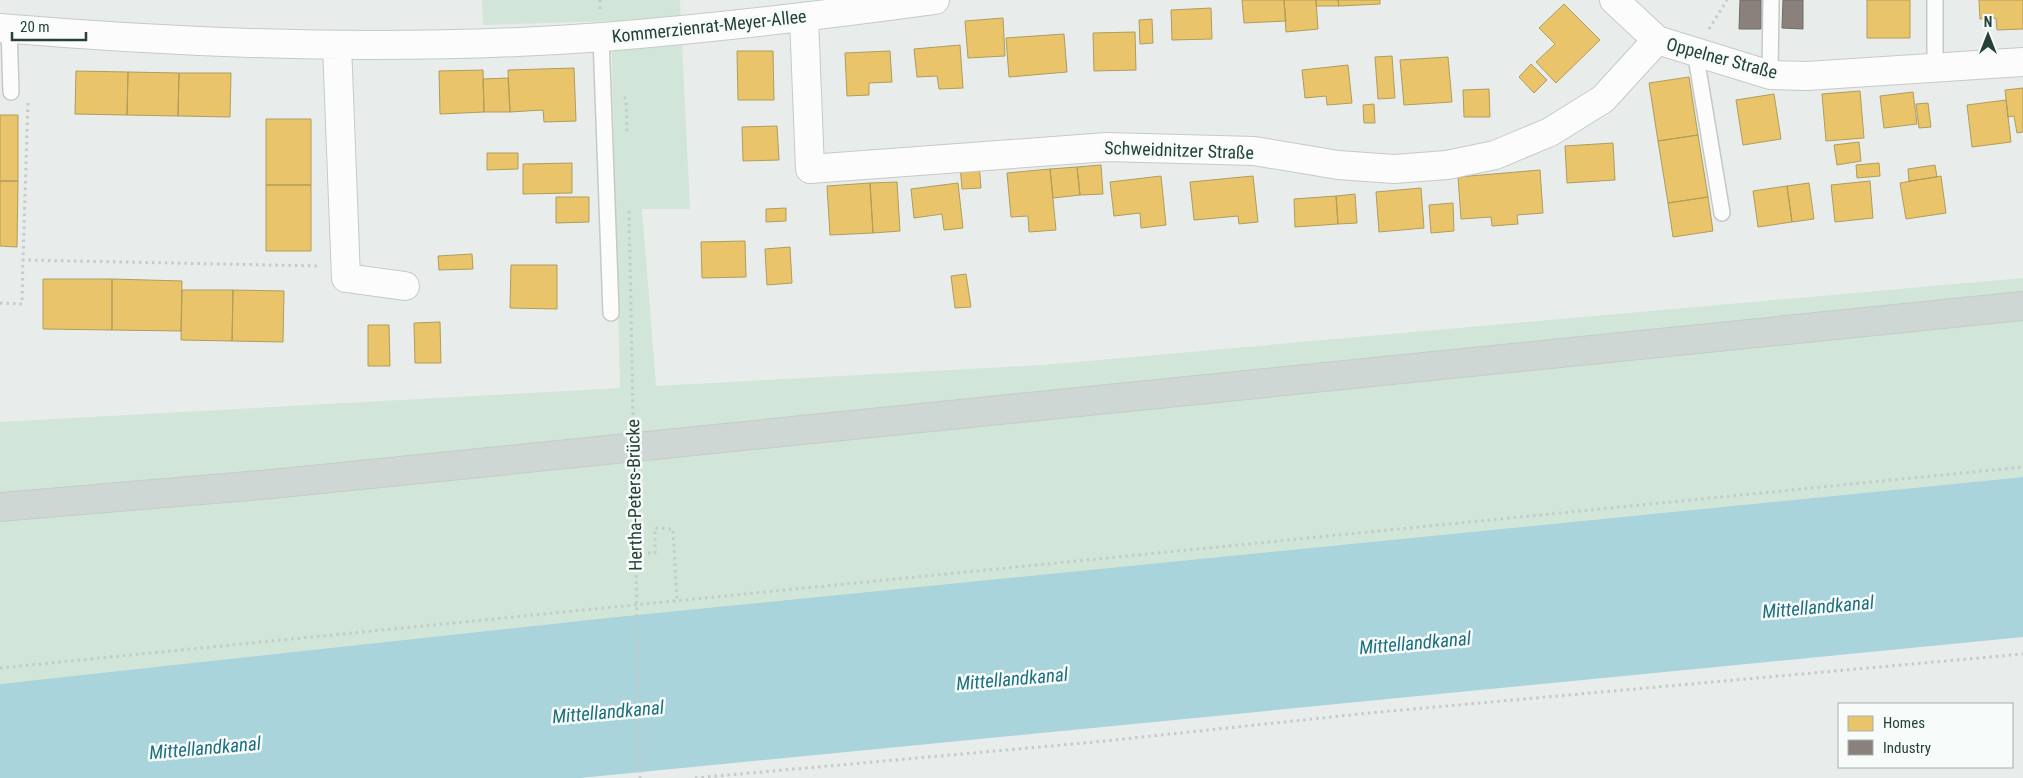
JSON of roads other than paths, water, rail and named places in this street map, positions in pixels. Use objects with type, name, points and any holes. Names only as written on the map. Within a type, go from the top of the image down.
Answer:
[{"type":"main road","points":[[0,507],[272,484],[2023,306]]},
{"type":"street","name":"Kommerzienrat-Meyer-Allee","points":[[5,28],[138,39],[337,45],[491,42],[602,37],[804,18],[885,3],[936,0]]},
{"type":"street","name":"Oppelner Straße","points":[[1614,0],[1658,40],[1770,75],[1807,76],[2023,62]]},
{"type":"street","name":"Schweidnitzer Straße","points":[[804,18],[810,169],[1107,147],[1254,151],[1338,164],[1394,169],[1447,165],[1495,156],[1550,132],[1603,99],[1658,40]]},
{"type":"street","points":[[337,45],[346,278],[405,286]]},
{"type":"lane","points":[[1770,75],[1772,0]]},
{"type":"lane","points":[[1934,69],[1935,0]]},
{"type":"lane","points":[[5,28],[11,92]]},
{"type":"lane","name":"Kommerzienrat-Meyer-Allee","points":[[602,37],[611,313]]},
{"type":"lane","points":[[1695,51],[1722,213]]},
{"type":"water","name":"Mittellandkanal","points":[[2023,477],[2023,637],[580,778],[0,778],[0,684],[606,618]]}]
